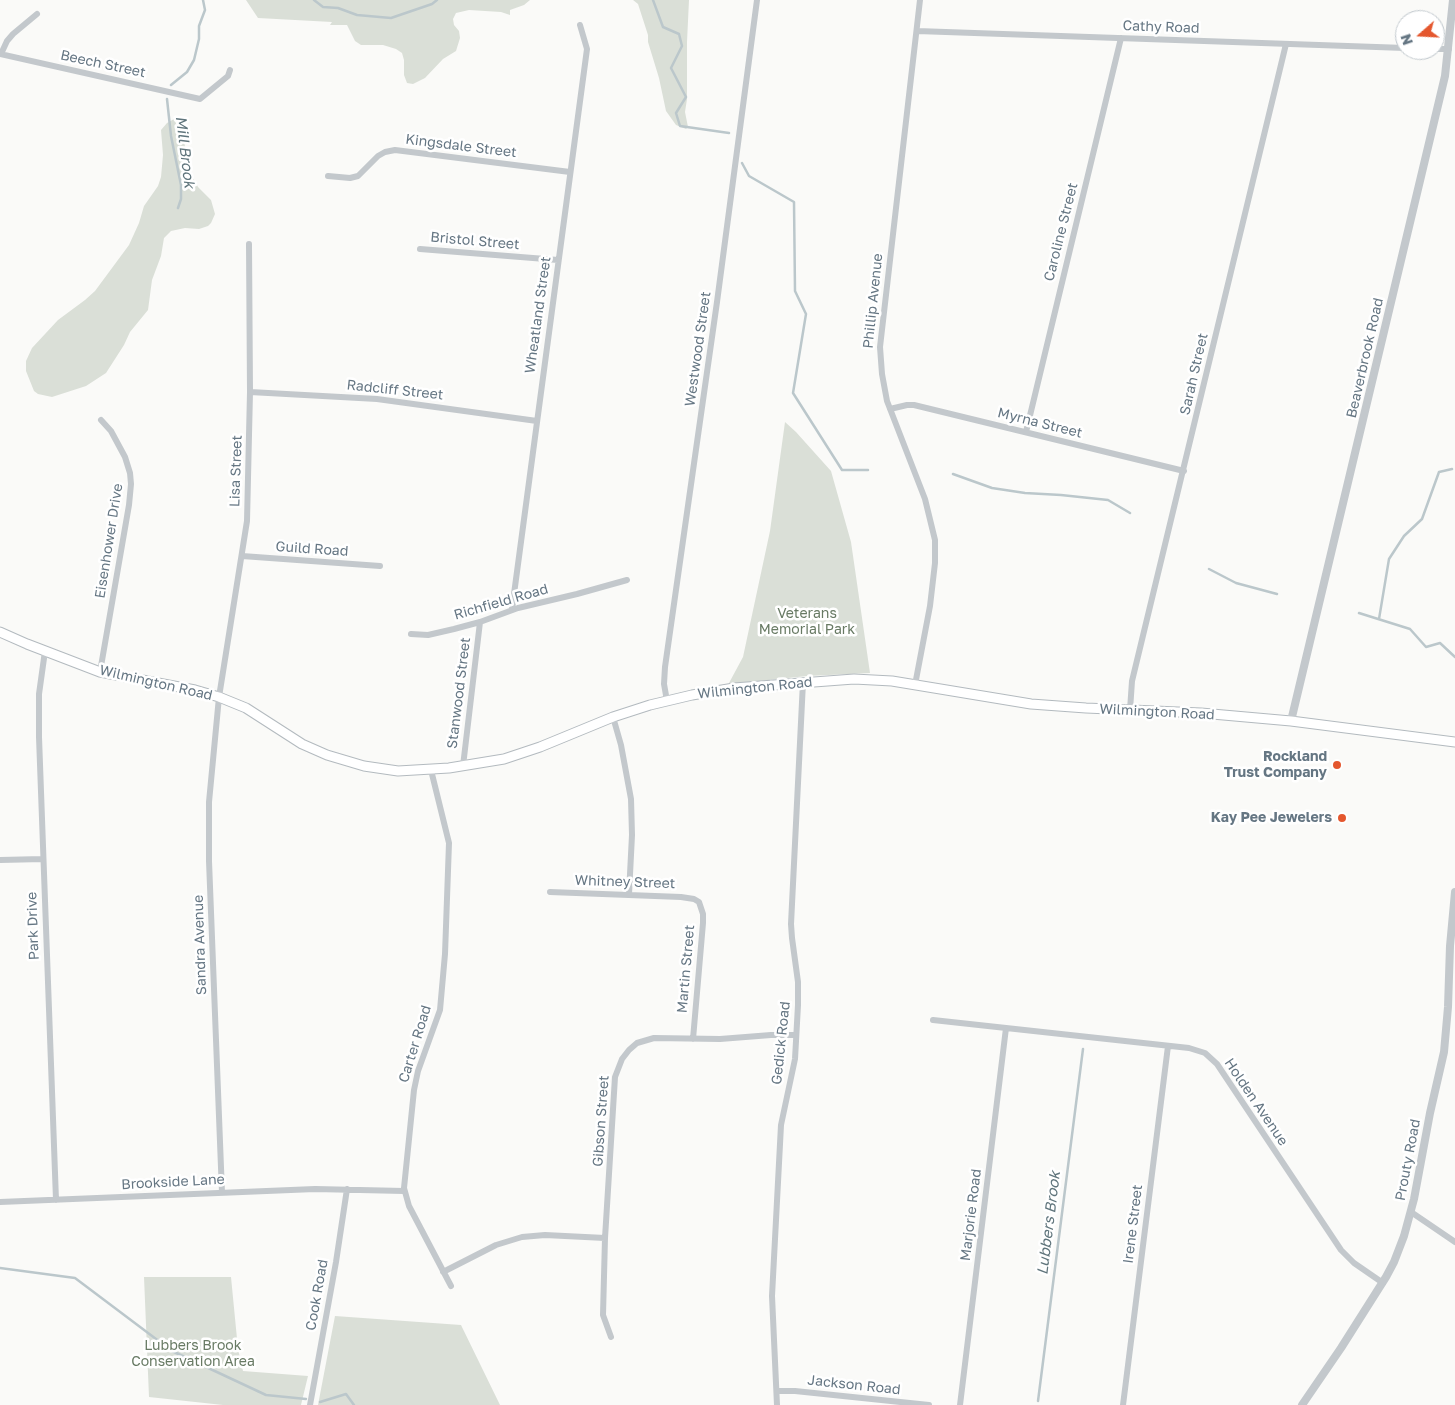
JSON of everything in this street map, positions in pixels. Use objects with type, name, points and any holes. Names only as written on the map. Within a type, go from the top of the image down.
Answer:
[{"type":"main road","name":"Wilmington Road","points":[[0,632],[100,672],[195,690],[219,697],[246,708],[302,744],[336,759],[387,770],[431,770],[514,756],[613,717],[667,701],[734,688],[863,679],[915,685],[1031,704],[1201,713],[1292,721],[1455,742]]},
{"type":"street","name":"Westwood Street","points":[[667,701],[664,684],[665,667],[719,292],[757,0]]},
{"type":"street","name":"Phillip Avenue","points":[[915,685],[930,606],[935,563],[935,540],[925,499],[890,409],[883,382],[880,347],[920,0]]},
{"type":"street","name":"Beaverbrook Road","points":[[1292,721],[1444,83],[1453,0]]},
{"type":"street","points":[[1,54],[12,34],[37,14]]},
{"type":"street","name":"Wheatland Street","points":[[512,609],[587,49],[580,25]]},
{"type":"street","name":"Cathy Road","points":[[916,31],[1395,48]]},
{"type":"street","name":"Caroline Street","points":[[1026,432],[1121,38]]},
{"type":"street","name":"Sarah Street","points":[[1130,710],[1132,682],[1286,44]]},
{"type":"street","name":"Beech Street","points":[[1,54],[200,99],[226,76],[230,70]]},
{"type":"street","name":"Kingsdale Street","points":[[328,176],[350,178],[358,176],[378,156],[395,150],[570,172]]},
{"type":"street","name":"Lisa Street","points":[[219,697],[242,556],[247,508],[250,392],[249,244]]},
{"type":"street","name":"Bristol Street","points":[[420,249],[558,260]]},
{"type":"street","name":"Radcliff Street","points":[[250,392],[386,400],[537,421]]},
{"type":"street","name":"Myrna Street","points":[[890,409],[914,405],[1184,471]]},
{"type":"street","name":"Eisenhower Drive","points":[[100,672],[131,484],[129,467],[125,457],[111,431],[101,420]]},
{"type":"street","name":"Guild Road","points":[[242,556],[380,566]]},
{"type":"street","name":"Richfield Road","points":[[410,634],[428,635],[480,622],[512,609],[627,580]]},
{"type":"street","name":"Stanwood Street","points":[[463,766],[480,622]]},
{"type":"street","name":"Park Drive","points":[[45,651],[38,708],[56,1200]]},
{"type":"street","name":"Gedick Road","points":[[777,1405],[772,1288],[781,1125],[792,1077],[796,1035],[798,982],[791,924],[802,682]]},
{"type":"street","name":"Sandra Avenue","points":[[219,697],[210,780],[209,832],[222,1192]]},
{"type":"street","points":[[613,717],[621,745],[631,799],[632,835],[628,894]]},
{"type":"street","name":"Carter Road","points":[[431,770],[449,843],[445,954],[440,1010],[420,1065],[414,1090],[404,1192],[408,1206],[451,1286]]},
{"type":"street","points":[[0,860],[43,859]]},
{"type":"street","name":"Whitney Street","points":[[550,892],[680,897],[694,899],[699,902]]},
{"type":"street","name":"Prouty Road","points":[[1302,1405],[1383,1283],[1397,1256],[1411,1212],[1430,1112],[1444,1052],[1452,980],[1455,892]]},
{"type":"street","name":"Martin Street","points":[[693,1039],[703,923],[703,914],[699,902]]},
{"type":"street","name":"Holden Avenue","points":[[933,1020],[1168,1046],[1198,1050],[1209,1056],[1215,1061],[1341,1250],[1354,1263],[1383,1283]]},
{"type":"street","name":"Marjorie Road","points":[[960,1405],[1006,1028]]},
{"type":"street","name":"Gibson Street","points":[[611,1337],[602,1313],[605,1238],[616,1069],[625,1054],[641,1041],[654,1038],[693,1039],[733,1038],[771,1034],[796,1035]]},
{"type":"street","name":"Irene Street","points":[[1123,1405],[1168,1046]]},
{"type":"street","name":"Brookside Lane","points":[[0,1202],[222,1192],[347,1189],[404,1192]]},
{"type":"street","name":"Cook Road","points":[[310,1405],[347,1189]]},
{"type":"street","points":[[1411,1212],[1455,1242]]},
{"type":"street","points":[[443,1272],[496,1245],[522,1237],[545,1235],[605,1238]]},
{"type":"street","name":"Jackson Road","points":[[777,1391],[795,1391],[930,1405]]},
{"type":"green space","points":[[246,0],[530,0],[524,5],[510,10],[510,15],[501,12],[469,10],[456,13],[453,19],[460,38],[456,51],[443,59],[425,78],[413,84],[407,83],[404,75],[402,53],[396,49],[383,45],[361,45],[355,41],[347,25],[330,25],[332,22],[258,18]]},
{"type":"green space","points":[[633,0],[689,0],[687,99],[685,112],[688,127],[686,129],[676,125],[666,111],[659,78],[648,42],[648,35],[638,4]]},
{"type":"green space","points":[[174,119],[184,142],[193,178],[198,187],[211,200],[215,214],[211,223],[199,229],[185,228],[171,231],[164,238],[161,256],[152,280],[148,310],[130,332],[106,373],[86,386],[52,397],[38,394],[34,391],[26,371],[26,361],[32,348],[58,320],[95,291],[129,245],[144,206],[158,186],[161,177],[163,155],[161,130]]},
{"type":"green space","name":"Veterans Memorial Park","points":[[785,422],[831,471],[851,542],[870,673],[807,676],[731,684],[729,683],[743,657],[770,531]]},
{"type":"green space","name":"Lubbers Brook Conservation Area","points":[[144,1277],[231,1277],[238,1349],[243,1371],[308,1376],[301,1405],[223,1405],[149,1397]]},
{"type":"green space","points":[[335,1316],[461,1325],[500,1405],[318,1405]]},
{"type":"waterway","name":"Mill Brook","points":[[171,85],[187,72],[194,60],[199,39],[199,26],[205,10],[203,0]]},
{"type":"waterway","name":"Mill Brook","points":[[314,0],[323,7],[338,8],[357,15],[391,18],[432,4],[437,0]]},
{"type":"waterway","points":[[653,0],[663,27],[679,34],[682,46],[671,68],[686,97],[676,113],[680,126],[729,133]]},
{"type":"waterway","name":"Mill Brook","points":[[167,99],[171,136],[181,185],[181,199],[178,208]]},
{"type":"waterway","points":[[742,163],[749,176],[794,202],[795,291],[806,314],[793,393],[842,470],[868,470]]},
{"type":"waterway","points":[[1379,619],[1389,559],[1404,536],[1422,519],[1439,472],[1452,469]]},
{"type":"waterway","points":[[953,474],[992,488],[1025,493],[1108,500],[1130,513]]},
{"type":"waterway","points":[[1209,569],[1236,583],[1277,594]]},
{"type":"waterway","points":[[1359,613],[1410,629],[1426,647],[1440,643],[1455,657]]},
{"type":"waterway","name":"Lubbers Brook","points":[[1038,1401],[1083,1049]]},
{"type":"waterway","name":"Lubbers Brook","points":[[0,1268],[75,1278],[172,1351],[266,1395],[306,1399]]},
{"type":"waterway","name":"Lubbers Brook","points":[[320,1402],[346,1394],[354,1405]]},
{"type":"place","name":"Rockland Trust Company","points":[[1337,765]]},
{"type":"place","name":"Kay Pee Jewelers","points":[[1342,818]]}]
